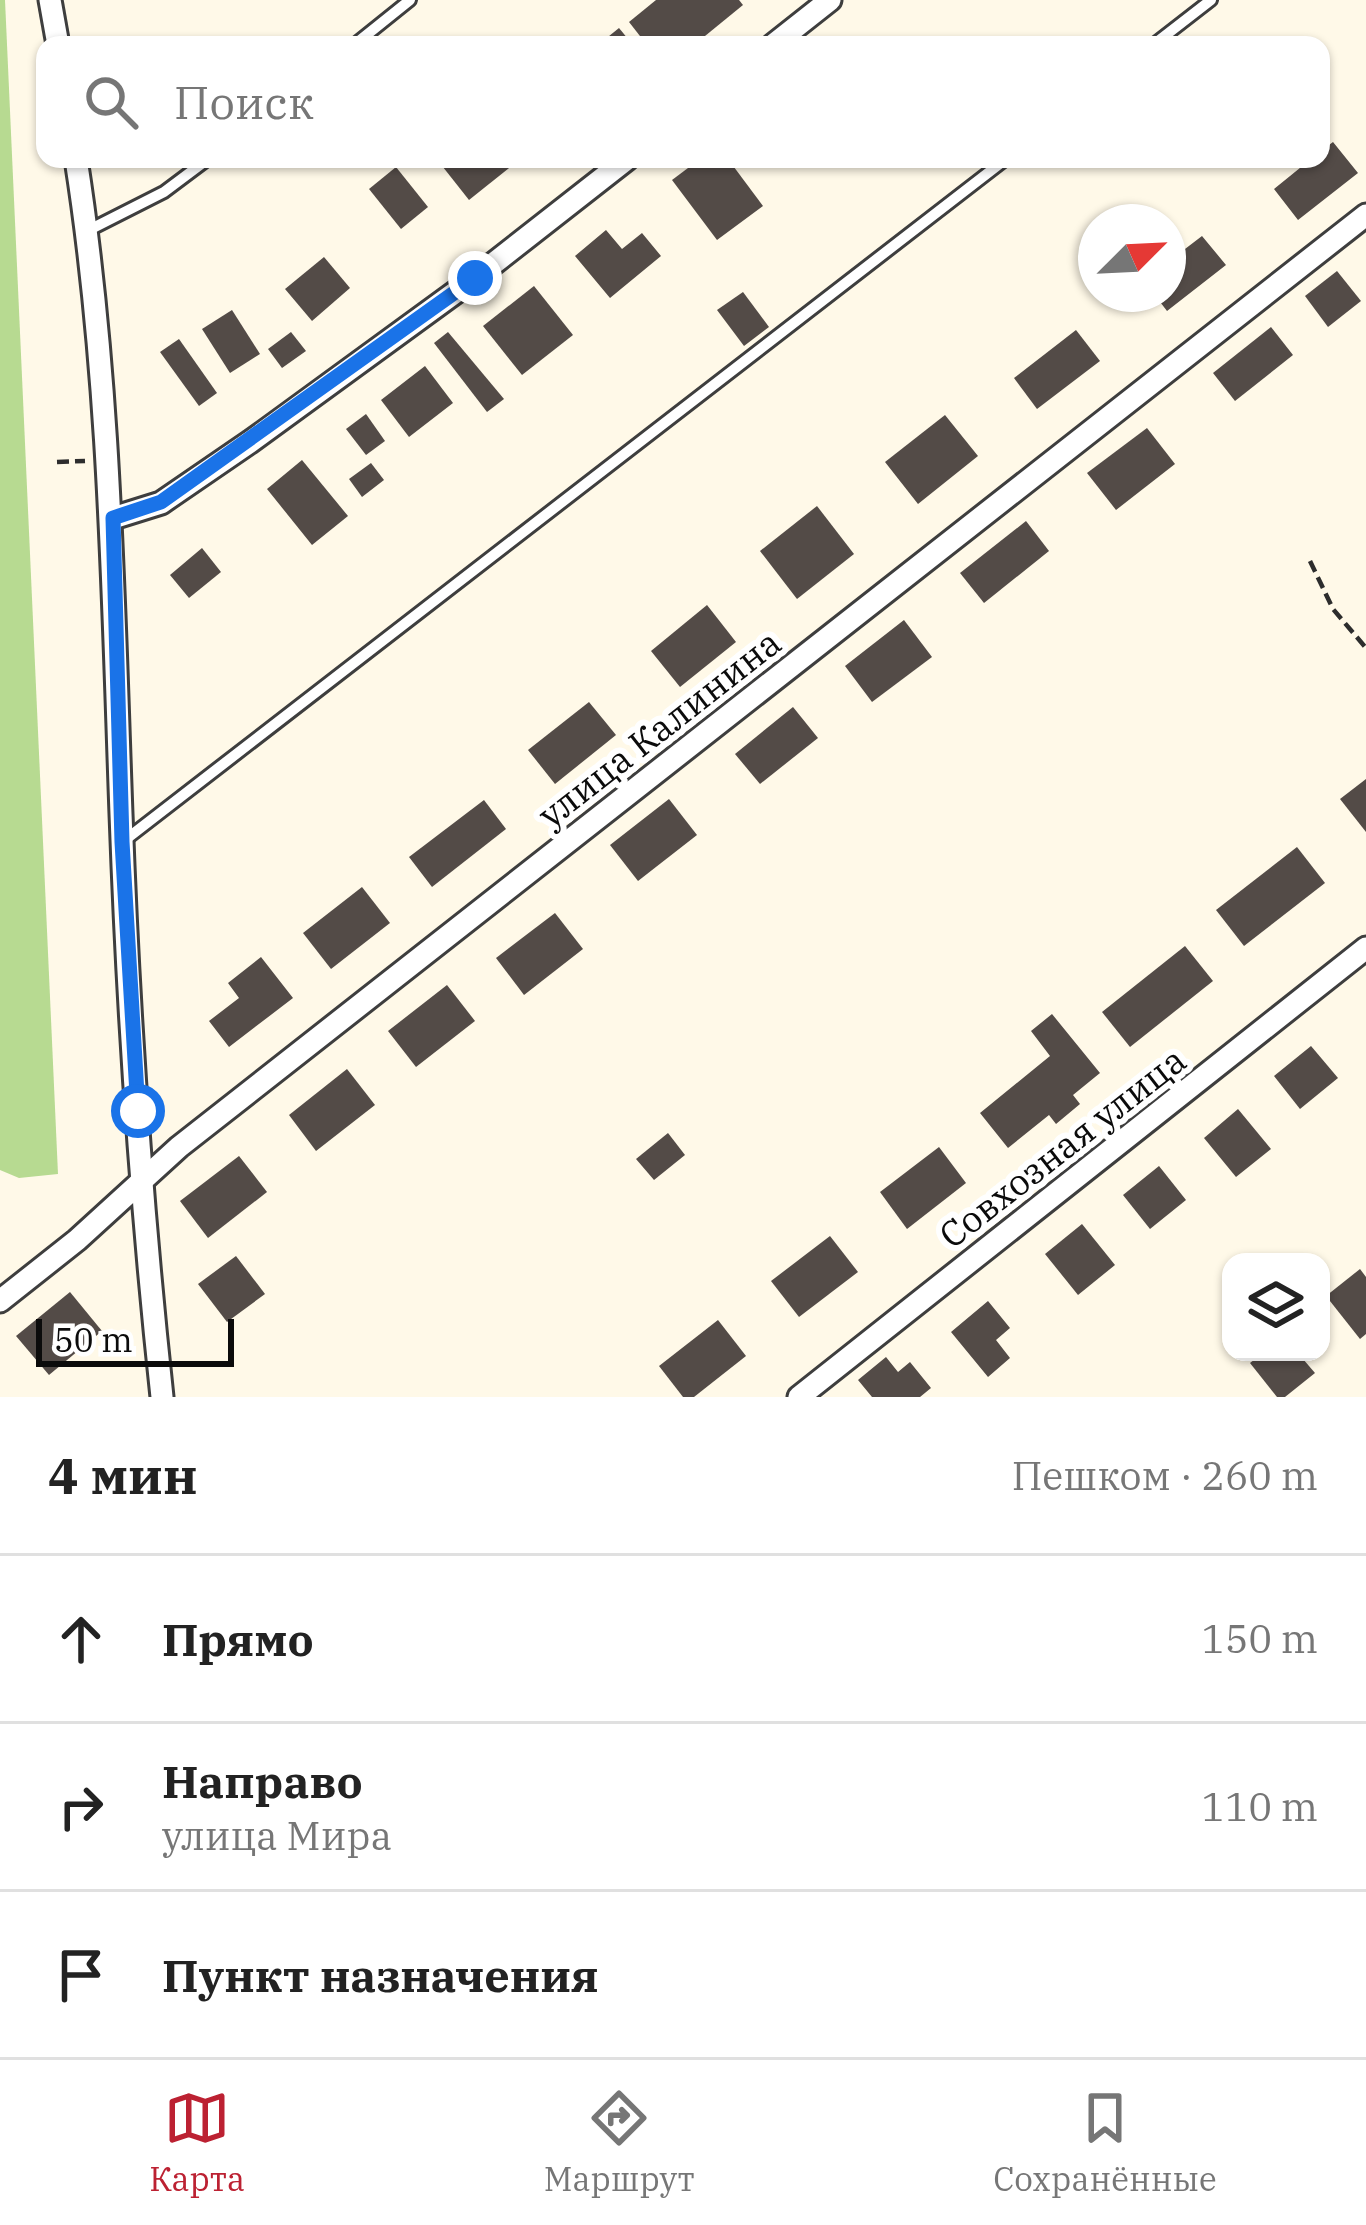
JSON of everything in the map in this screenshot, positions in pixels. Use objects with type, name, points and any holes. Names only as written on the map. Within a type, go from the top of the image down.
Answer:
[{"type":"street","points":[[50,0],[56,36]]},
{"type":"street","points":[[784,36],[830,0]]},
{"type":"street","points":[[77,168],[113,518],[122,842],[139,1182],[162,1397]]},
{"type":"street","points":[[113,518],[161,502],[250,442],[475,278],[616,168]]},
{"type":"street","name":"улица Калинина","points":[[0,1301],[77,1240],[139,1182],[1366,215]]},
{"type":"street","name":"Совхозная улица","points":[[799,1397],[1366,948]]},
{"type":"lane","points":[[365,36],[410,0]]},
{"type":"lane","points":[[1165,36],[1211,0]]},
{"type":"lane","points":[[87,231],[164,192],[196,168]]},
{"type":"lane","points":[[122,842],[994,168]]},
{"type":"path","points":[[1310,561],[1333,609],[1366,648]]},
{"type":"green space","points":[[0,0],[5,0],[58,1174],[19,1178],[0,1170]]},
{"type":"building","points":[[656,0],[739,0],[743,5],[705,36],[640,36],[629,22]]},
{"type":"building","points":[[1333,142],[1358,173],[1298,220],[1274,189],[1300,168],[1330,168]]},
{"type":"building","points":[[397,168],[428,207],[401,229],[369,189]]},
{"type":"building","points":[[444,168],[509,168],[469,200]]},
{"type":"building","points":[[688,168],[735,168],[763,206],[717,240],[672,180]]},
{"type":"building","points":[[606,230],[622,249],[642,233],[661,256],[610,298],[575,256]]},
{"type":"building","points":[[1202,236],[1226,265],[1186,296],[1186,248]]},
{"type":"building","points":[[324,257],[350,288],[312,321],[285,289]]},
{"type":"building","points":[[1337,271],[1361,301],[1328,327],[1305,296]]},
{"type":"building","points":[[534,286],[573,335],[522,375],[483,326]]},
{"type":"building","points":[[743,292],[769,327],[744,346],[717,310]]},
{"type":"building","points":[[232,310],[260,354],[230,373],[202,329]]},
{"type":"building","points":[[1271,327],[1293,355],[1235,401],[1213,373]]},
{"type":"building","points":[[1076,330],[1100,361],[1037,409],[1014,378]]},
{"type":"building","points":[[291,332],[306,351],[282,368],[268,349]]},
{"type":"building","points":[[448,332],[504,399],[487,412],[434,343]]},
{"type":"building","points":[[179,339],[217,393],[199,406],[160,352]]},
{"type":"building","points":[[425,366],[453,403],[409,437],[381,400]]},
{"type":"building","points":[[366,414],[385,441],[366,455],[346,429]]},
{"type":"building","points":[[945,415],[978,456],[918,504],[885,462]]},
{"type":"building","points":[[1147,428],[1175,464],[1116,510],[1087,473]]},
{"type":"building","points":[[302,460],[348,516],[312,545],[267,489]]},
{"type":"building","points":[[371,463],[384,480],[362,497],[349,479]]},
{"type":"building","points":[[817,506],[854,554],[797,599],[760,551]]},
{"type":"building","points":[[1026,521],[1049,551],[984,603],[960,573]]},
{"type":"building","points":[[202,548],[221,572],[189,598],[170,575]]},
{"type":"building","points":[[707,605],[736,642],[680,687],[651,651]]},
{"type":"building","points":[[904,620],[932,657],[872,702],[845,666]]},
{"type":"building","points":[[589,702],[616,735],[555,784],[528,750]]},
{"type":"building","points":[[793,707],[818,738],[760,784],[735,754]]},
{"type":"building","points":[[1366,779],[1366,832],[1340,799]]},
{"type":"building","points":[[669,799],[697,835],[638,881],[610,845]]},
{"type":"building","points":[[484,800],[506,829],[432,887],[409,857]]},
{"type":"building","points":[[1297,847],[1325,883],[1244,946],[1216,910]]},
{"type":"building","points":[[362,887],[390,923],[331,969],[303,933]]},
{"type":"building","points":[[555,913],[583,949],[524,995],[496,958]]},
{"type":"building","points":[[1185,946],[1213,981],[1130,1047],[1102,1012]]},
{"type":"building","points":[[261,957],[293,998],[229,1047],[209,1021],[239,998],[228,983]]},
{"type":"building","points":[[447,985],[475,1021],[416,1067],[388,1031]]},
{"type":"building","points":[[1052,1014],[1100,1073],[1073,1095],[1080,1104],[1056,1124],[1049,1115],[1008,1148],[980,1113],[1050,1056],[1031,1031]]},
{"type":"building","points":[[1311,1046],[1338,1078],[1300,1109],[1274,1076]]},
{"type":"building","points":[[347,1069],[375,1105],[316,1151],[289,1115]]},
{"type":"building","points":[[1238,1109],[1271,1149],[1236,1177],[1204,1138]]},
{"type":"building","points":[[668,1133],[685,1155],[654,1180],[636,1159]]},
{"type":"building","points":[[939,1147],[966,1183],[907,1229],[880,1192]]},
{"type":"building","points":[[239,1156],[267,1192],[208,1238],[180,1201]]},
{"type":"building","points":[[1159,1166],[1186,1200],[1150,1229],[1123,1195]]},
{"type":"building","points":[[1082,1224],[1115,1265],[1078,1295],[1045,1254]]},
{"type":"building","points":[[830,1236],[858,1272],[799,1317],[771,1281]]},
{"type":"building","points":[[236,1256],[265,1294],[227,1322],[198,1284]]},
{"type":"building","points":[[1360,1269],[1366,1277],[1366,1334],[1360,1339],[1330,1301],[1330,1293]]},
{"type":"building","points":[[70,1292],[102,1331],[49,1375],[16,1336]]},
{"type":"building","points":[[988,1301],[1010,1328],[996,1340],[1010,1358],[988,1377],[951,1332]]},
{"type":"building","points":[[718,1320],[746,1356],[694,1397],[683,1397],[659,1366]]},
{"type":"building","points":[[886,1357],[898,1372],[910,1362],[931,1388],[920,1397],[872,1397],[858,1380]]},
{"type":"building","points":[[1305,1361],[1315,1373],[1285,1397],[1277,1397],[1250,1363]]},
{"type":"route","points":[[138,1111],[122,842],[113,518],[161,502],[475,278]]}]
